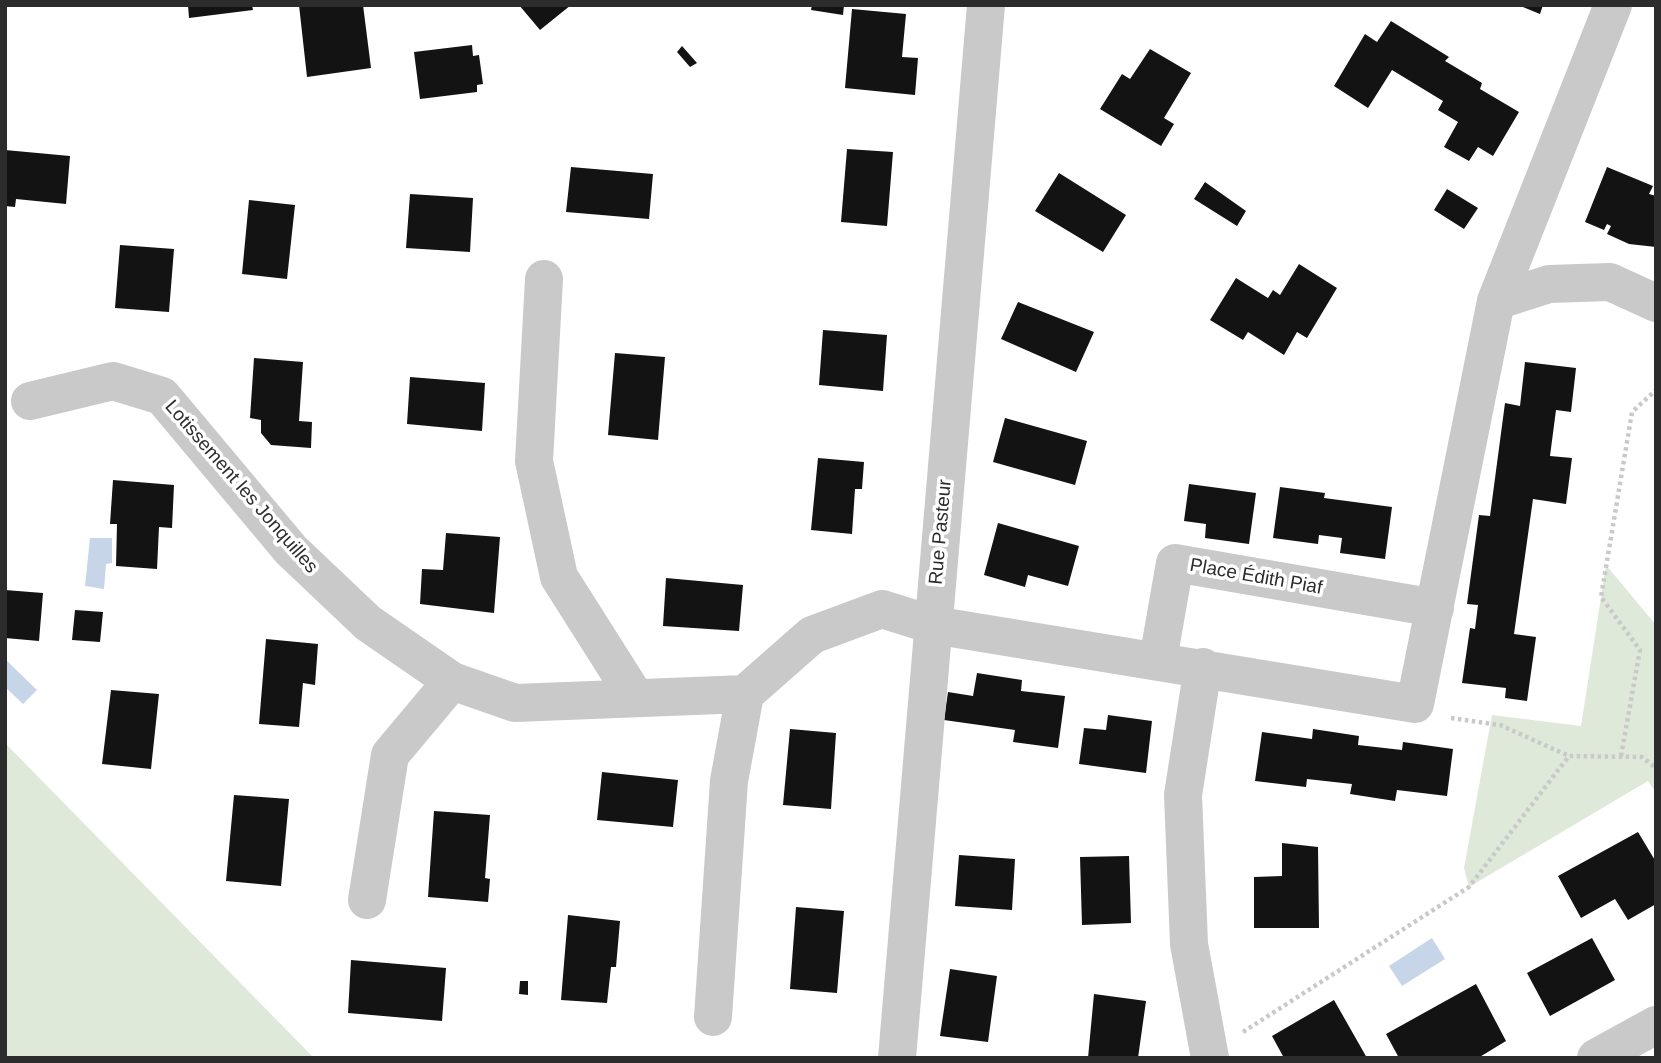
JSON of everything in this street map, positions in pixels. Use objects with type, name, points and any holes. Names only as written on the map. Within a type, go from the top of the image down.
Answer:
[{"type":"street","name":"Rue Pasteur","points":[[897,1058],[986,5]]},
{"type":"street","points":[[713,1017],[729,781],[745,694],[813,635],[882,609],[933,625],[1203,667],[1415,704],[1496,301],[1614,5]]},
{"type":"street","points":[[544,279],[534,461],[559,577],[635,697]]},
{"type":"street","points":[[1496,301],[1549,284],[1610,282],[1656,303]]},
{"type":"street","name":"Lotissement les Jonquilles","points":[[30,401],[113,381],[162,396],[291,550],[368,622],[452,681],[515,703],[745,694]]},
{"type":"street","name":"Place Édith Piaf","points":[[1158,660],[1175,563],[1435,608]]},
{"type":"street","points":[[1203,667],[1183,795],[1189,944],[1209,1056]]},
{"type":"street","points":[[367,900],[390,755],[452,681]]},
{"type":"street","points":[[1596,1058],[1656,1025]]},
{"type":"path","points":[[1621,756],[1640,650],[1601,597],[1632,412],[1656,390]]},
{"type":"path","points":[[1209,1056],[1469,887],[1569,756],[1642,757],[1656,768]]},
{"type":"green space","points":[[1606,565],[1656,625],[1656,793],[1648,781],[1469,887],[1464,868],[1492,715],[1581,726]]},
{"type":"green space","points":[[5,743],[314,1058],[5,1058]]},
{"type":"water","points":[[90,538],[112,538],[112,563],[106,564],[104,589],[85,586]]},
{"type":"water","points":[[5,659],[37,690],[23,704],[5,687]]},
{"type":"water","points":[[1432,938],[1445,959],[1402,986],[1389,966]]},
{"type":"building","points":[[188,5],[252,5],[253,10],[189,18]]},
{"type":"building","points":[[299,5],[363,5],[371,68],[307,77]]},
{"type":"building","points":[[519,5],[571,5],[540,30]]},
{"type":"building","points":[[812,5],[844,5],[843,15],[811,10]]},
{"type":"building","points":[[1518,5],[1543,5],[1540,14]]},
{"type":"building","points":[[852,9],[906,14],[902,57],[918,58],[915,95],[845,88]]},
{"type":"building","points":[[1391,21],[1449,57],[1445,61],[1482,83],[1480,89],[1519,112],[1493,156],[1478,147],[1469,161],[1444,147],[1458,122],[1438,110],[1443,101],[1392,70],[1368,108],[1334,86],[1365,34],[1377,42]]},
{"type":"building","points":[[472,45],[473,56],[479,55],[483,84],[477,85],[477,92],[420,99],[414,52]]},
{"type":"building","points":[[682,46],[697,63],[690,67],[677,52]]},
{"type":"building","points":[[1150,49],[1191,73],[1164,118],[1174,124],[1161,146],[1100,109],[1122,74],[1130,79]]},
{"type":"building","points":[[847,149],[893,152],[887,226],[841,222]]},
{"type":"building","points":[[5,150],[70,156],[66,204],[16,199],[15,207],[5,206]]},
{"type":"building","points":[[571,167],[653,174],[649,219],[566,212]]},
{"type":"building","points":[[1607,167],[1653,186],[1649,194],[1656,196],[1656,247],[1629,244],[1607,234],[1611,226],[1607,224],[1604,230],[1585,222]]},
{"type":"building","points":[[1059,173],[1126,215],[1103,252],[1035,211]]},
{"type":"building","points":[[1205,182],[1246,211],[1237,226],[1194,199]]},
{"type":"building","points":[[1447,189],[1478,208],[1464,229],[1434,210]]},
{"type":"building","points":[[410,194],[473,198],[470,252],[406,248]]},
{"type":"building","points":[[249,200],[295,205],[287,279],[242,274]]},
{"type":"building","points":[[120,245],[174,249],[169,312],[115,308]]},
{"type":"building","points":[[1299,264],[1337,288],[1307,338],[1297,332],[1284,355],[1248,332],[1243,340],[1210,320],[1236,278],[1268,298],[1273,290],[1280,295]]},
{"type":"building","points":[[1018,302],[1094,332],[1076,372],[1001,339]]},
{"type":"building","points":[[823,330],[887,335],[883,391],[819,385]]},
{"type":"building","points":[[615,353],[665,357],[658,440],[608,435]]},
{"type":"building","points":[[254,358],[303,362],[299,421],[312,422],[311,448],[271,445],[261,433],[261,420],[250,418]]},
{"type":"building","points":[[1525,362],[1576,368],[1571,412],[1556,410],[1550,456],[1572,458],[1566,504],[1533,499],[1514,634],[1536,637],[1527,701],[1505,698],[1506,688],[1462,683],[1470,628],[1475,629],[1478,605],[1467,604],[1479,515],[1490,516],[1505,403],[1520,406]]},
{"type":"building","points":[[410,377],[485,383],[482,431],[407,424]]},
{"type":"building","points":[[1005,418],[1087,441],[1075,485],[993,462]]},
{"type":"building","points":[[818,458],[864,462],[862,489],[855,489],[852,534],[811,530]]},
{"type":"building","points":[[113,480],[174,485],[172,528],[159,527],[157,569],[116,566],[117,524],[110,524]]},
{"type":"building","points":[[1189,484],[1256,493],[1249,544],[1205,538],[1206,524],[1184,521]]},
{"type":"building","points":[[1280,487],[1325,493],[1324,498],[1392,507],[1385,559],[1340,553],[1342,538],[1319,535],[1318,544],[1273,538]]},
{"type":"building","points":[[998,523],[1079,546],[1068,586],[1028,575],[1025,587],[984,575]]},
{"type":"building","points":[[446,533],[500,537],[494,613],[420,604],[422,569],[443,570]]},
{"type":"building","points":[[666,578],[743,585],[739,631],[663,626]]},
{"type":"building","points":[[5,590],[43,593],[39,641],[5,638]]},
{"type":"building","points":[[75,610],[103,612],[100,642],[72,640]]},
{"type":"building","points":[[266,639],[318,644],[315,685],[303,683],[299,727],[259,724]]},
{"type":"building","points":[[977,673],[1022,680],[1021,691],[1065,696],[1058,748],[1013,742],[1015,730],[944,720],[948,692],[973,696]]},
{"type":"building","points":[[111,690],[159,694],[151,769],[102,764]]},
{"type":"building","points":[[1108,715],[1152,721],[1146,773],[1079,764],[1084,728],[1106,730]]},
{"type":"building","points":[[790,729],[836,733],[831,809],[783,805]]},
{"type":"building","points":[[1313,729],[1359,736],[1358,745],[1402,750],[1403,742],[1453,749],[1447,796],[1397,790],[1395,801],[1350,794],[1352,784],[1307,779],[1306,787],[1255,781],[1262,732],[1312,739]]},
{"type":"building","points":[[602,772],[678,780],[673,827],[597,820]]},
{"type":"building","points":[[234,795],[289,799],[281,886],[226,881]]},
{"type":"building","points":[[434,811],[490,815],[485,878],[490,879],[488,902],[428,897]]},
{"type":"building","points":[[1638,832],[1656,862],[1656,904],[1628,920],[1615,899],[1581,918],[1558,876]]},
{"type":"building","points":[[1282,843],[1318,847],[1319,928],[1254,928],[1254,877],[1282,876]]},
{"type":"building","points":[[959,855],[1015,859],[1012,910],[955,906]]},
{"type":"building","points":[[1129,856],[1131,923],[1082,925],[1080,857]]},
{"type":"building","points":[[796,907],[844,911],[837,993],[790,989]]},
{"type":"building","points":[[568,915],[620,921],[616,967],[611,967],[607,1003],[561,1000]]},
{"type":"building","points":[[1592,938],[1615,980],[1550,1016],[1527,973]]},
{"type":"building","points":[[351,960],[446,968],[442,1021],[348,1013]]},
{"type":"building","points":[[950,969],[997,976],[988,1042],[940,1036]]},
{"type":"building","points":[[520,981],[528,981],[528,995],[519,994]]},
{"type":"building","points":[[1476,984],[1506,1041],[1478,1058],[1399,1058],[1386,1034]]},
{"type":"building","points":[[1094,994],[1146,1001],[1138,1058],[1088,1058]]},
{"type":"building","points":[[1334,1000],[1367,1058],[1284,1058],[1272,1036]]}]
